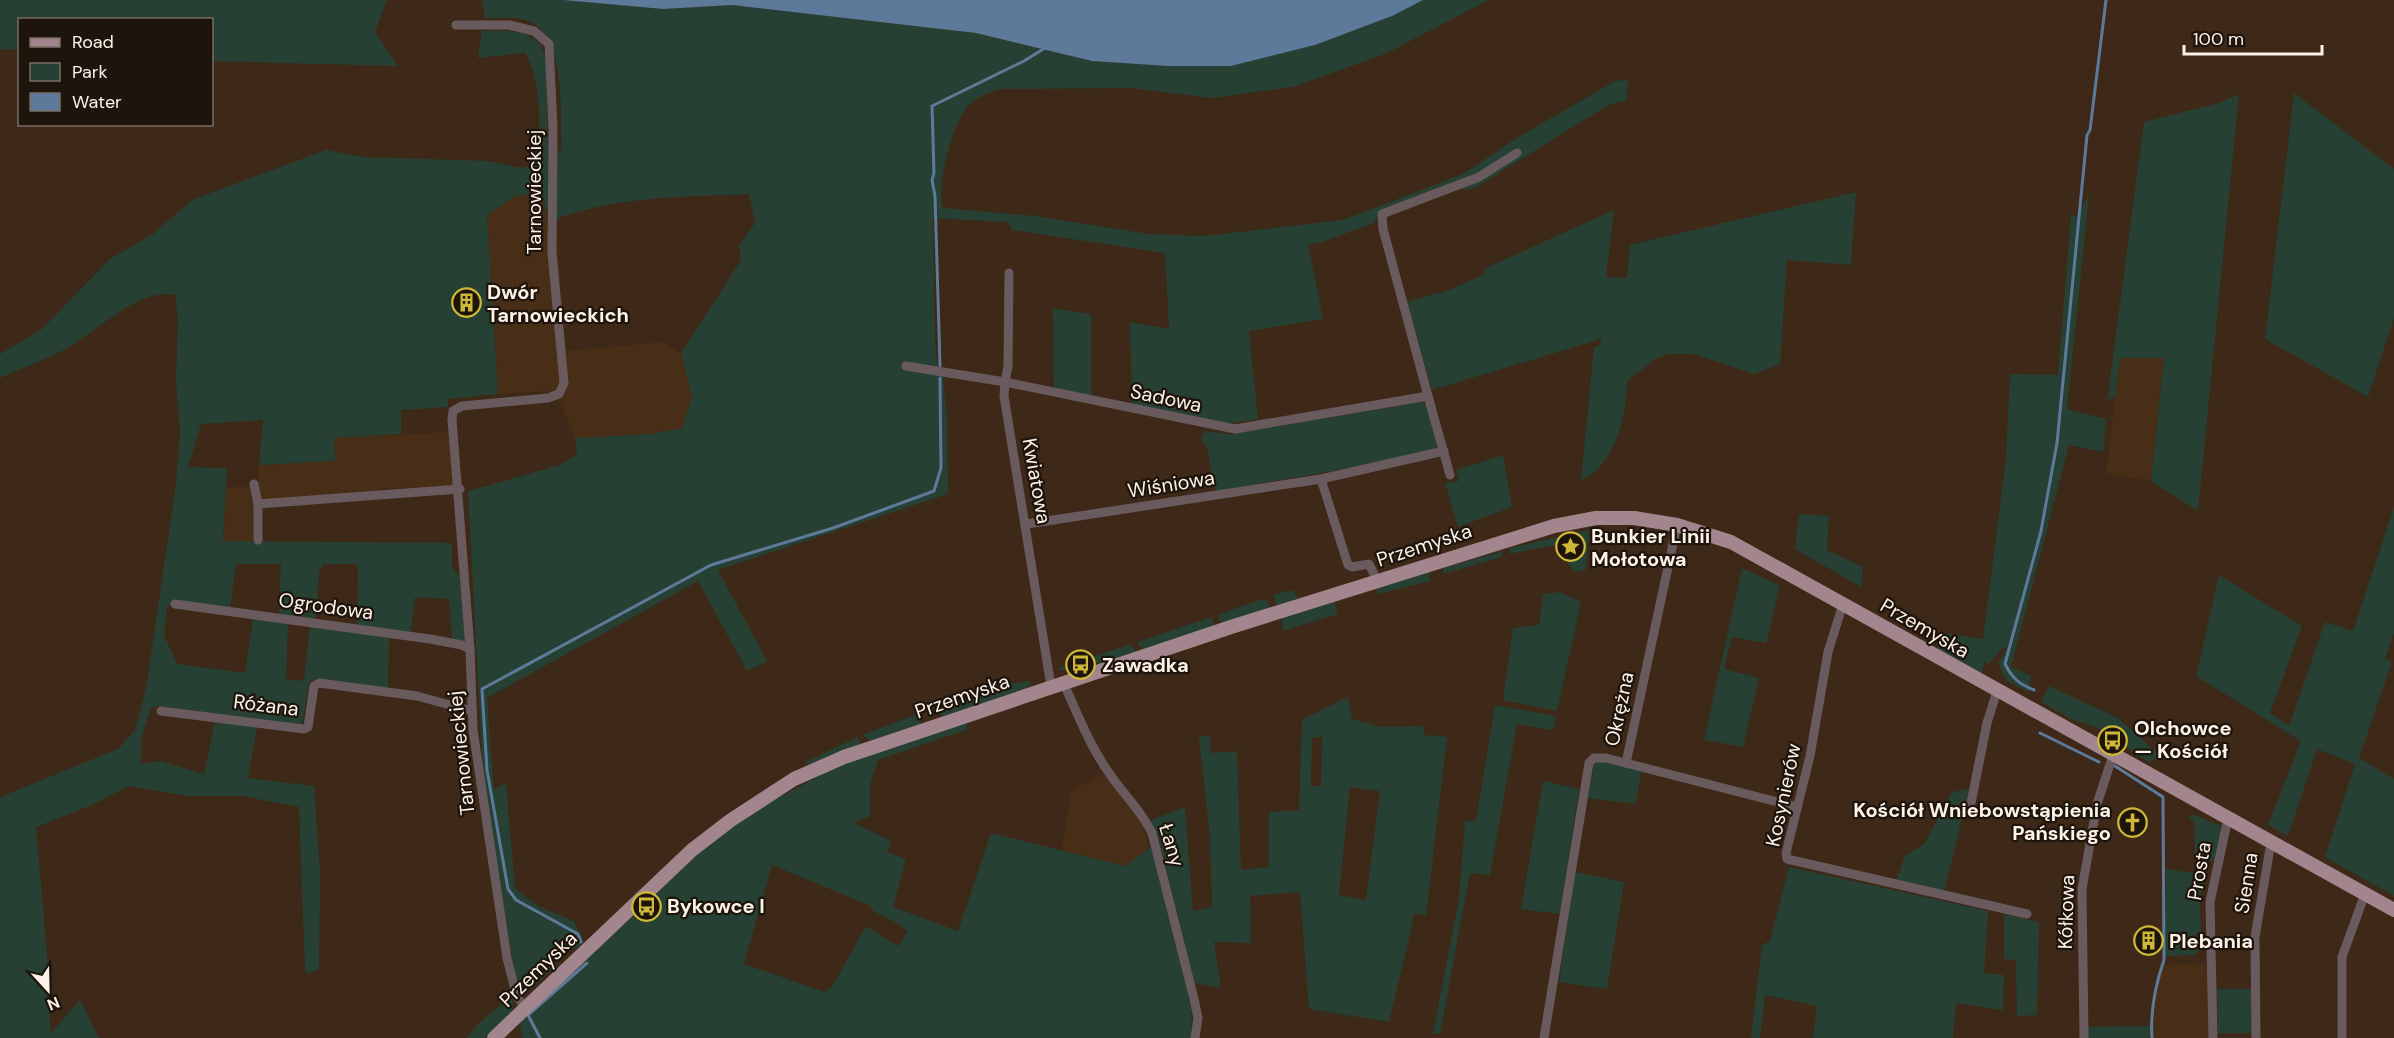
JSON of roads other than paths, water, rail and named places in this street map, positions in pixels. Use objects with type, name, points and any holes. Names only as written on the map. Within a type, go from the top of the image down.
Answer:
[{"type":"main road","name":"Przemyska","points":[[494,1038],[692,850],[731,819],[786,784],[844,757],[1057,684],[1506,539],[1570,522],[1596,518],[1634,518],[1677,525],[1731,542],[1843,604],[1903,642],[2114,754],[2394,910]]},
{"type":"street","name":"Tarnowieckiej","points":[[456,25],[509,25],[534,31],[549,44],[553,129],[552,253],[564,383],[559,394],[548,398],[462,406],[453,411],[460,489],[472,711],[507,958],[517,997],[526,1008]]},
{"type":"street","points":[[1450,475],[1383,229],[1382,214],[1479,177],[1517,153]]},
{"type":"street","points":[[906,366],[1005,382],[1008,366],[1009,273]]},
{"type":"street","name":"Sadowa","points":[[1005,382],[1235,429],[1428,396]]},
{"type":"street","name":"Kwiatowa","points":[[1005,382],[1004,396],[1057,684]]},
{"type":"street","name":"Wiśniowa","points":[[1027,524],[1321,479],[1444,451]]},
{"type":"street","points":[[1321,479],[1348,565],[1352,567],[1369,564],[1377,580]]},
{"type":"street","points":[[254,484],[258,504],[258,540]]},
{"type":"street","points":[[258,504],[460,489]]},
{"type":"street","name":"Okrężna","points":[[1677,525],[1626,763],[1797,807]]},
{"type":"street","name":"Ogrodowa","points":[[175,604],[430,639],[462,645],[470,649]]},
{"type":"street","name":"Kosynierów","points":[[1843,604],[1828,652],[1810,756],[1786,854],[1791,862],[2027,914]]},
{"type":"street","name":"Różana","points":[[161,711],[304,729],[308,727],[314,686],[319,683],[417,696],[472,711]]},
{"type":"street","name":"Łany","points":[[1057,684],[1108,772],[1144,817],[1152,833],[1194,999],[1198,1018],[1196,1038]]},
{"type":"street","points":[[1971,803],[1987,723],[1997,691]]},
{"type":"street","name":"Kółkowa","points":[[2084,1038],[2082,889],[2097,804],[2114,754]]},
{"type":"street","points":[[1544,1038],[1589,763],[1594,758],[1606,758],[1626,763]]},
{"type":"street","name":"Prosta","points":[[2213,1038],[2210,902],[2228,818]]},
{"type":"street","name":"Sienna","points":[[2256,1038],[2256,938],[2271,842]]},
{"type":"street","points":[[2342,1038],[2342,957],[2365,894]]},
{"type":"water","points":[[563,0],[1423,0],[1392,16],[1315,45],[1231,66],[1167,66],[1092,61],[976,33],[732,5],[663,9]]},
{"type":"waterway","points":[[2034,690],[2016,680],[2005,664],[2041,531],[2057,443],[2087,135],[2090,130],[2106,0]]},
{"type":"waterway","points":[[940,366],[935,196],[932,180],[934,173],[932,106],[1024,61],[1045,48]]},
{"type":"waterway","points":[[581,942],[578,934],[516,900],[508,889],[487,770],[482,689],[711,565],[833,528],[934,491],[941,468],[940,378]]},
{"type":"waterway","points":[[2040,733],[2099,762]]},
{"type":"waterway","points":[[2115,766],[2163,797],[2164,960],[2154,998],[2152,1038]]},
{"type":"waterway","points":[[540,1038],[528,1015],[587,963]]},
{"type":"place","name":"Dwór Tarnowieckich","points":[[466,303]]},
{"type":"place","name":"Bunkier Linii Mołotowa","points":[[1570,547]]},
{"type":"place","name":"Zawadka","points":[[1081,665]]},
{"type":"place","name":"Olchowce — Kościół","points":[[2113,740]]},
{"type":"place","name":"Kościół Wniebowstąpienia Pańskiego","points":[[2132,822]]},
{"type":"place","name":"Bykowce I","points":[[646,906]]},
{"type":"place","name":"Plebania","points":[[2148,941]]}]
